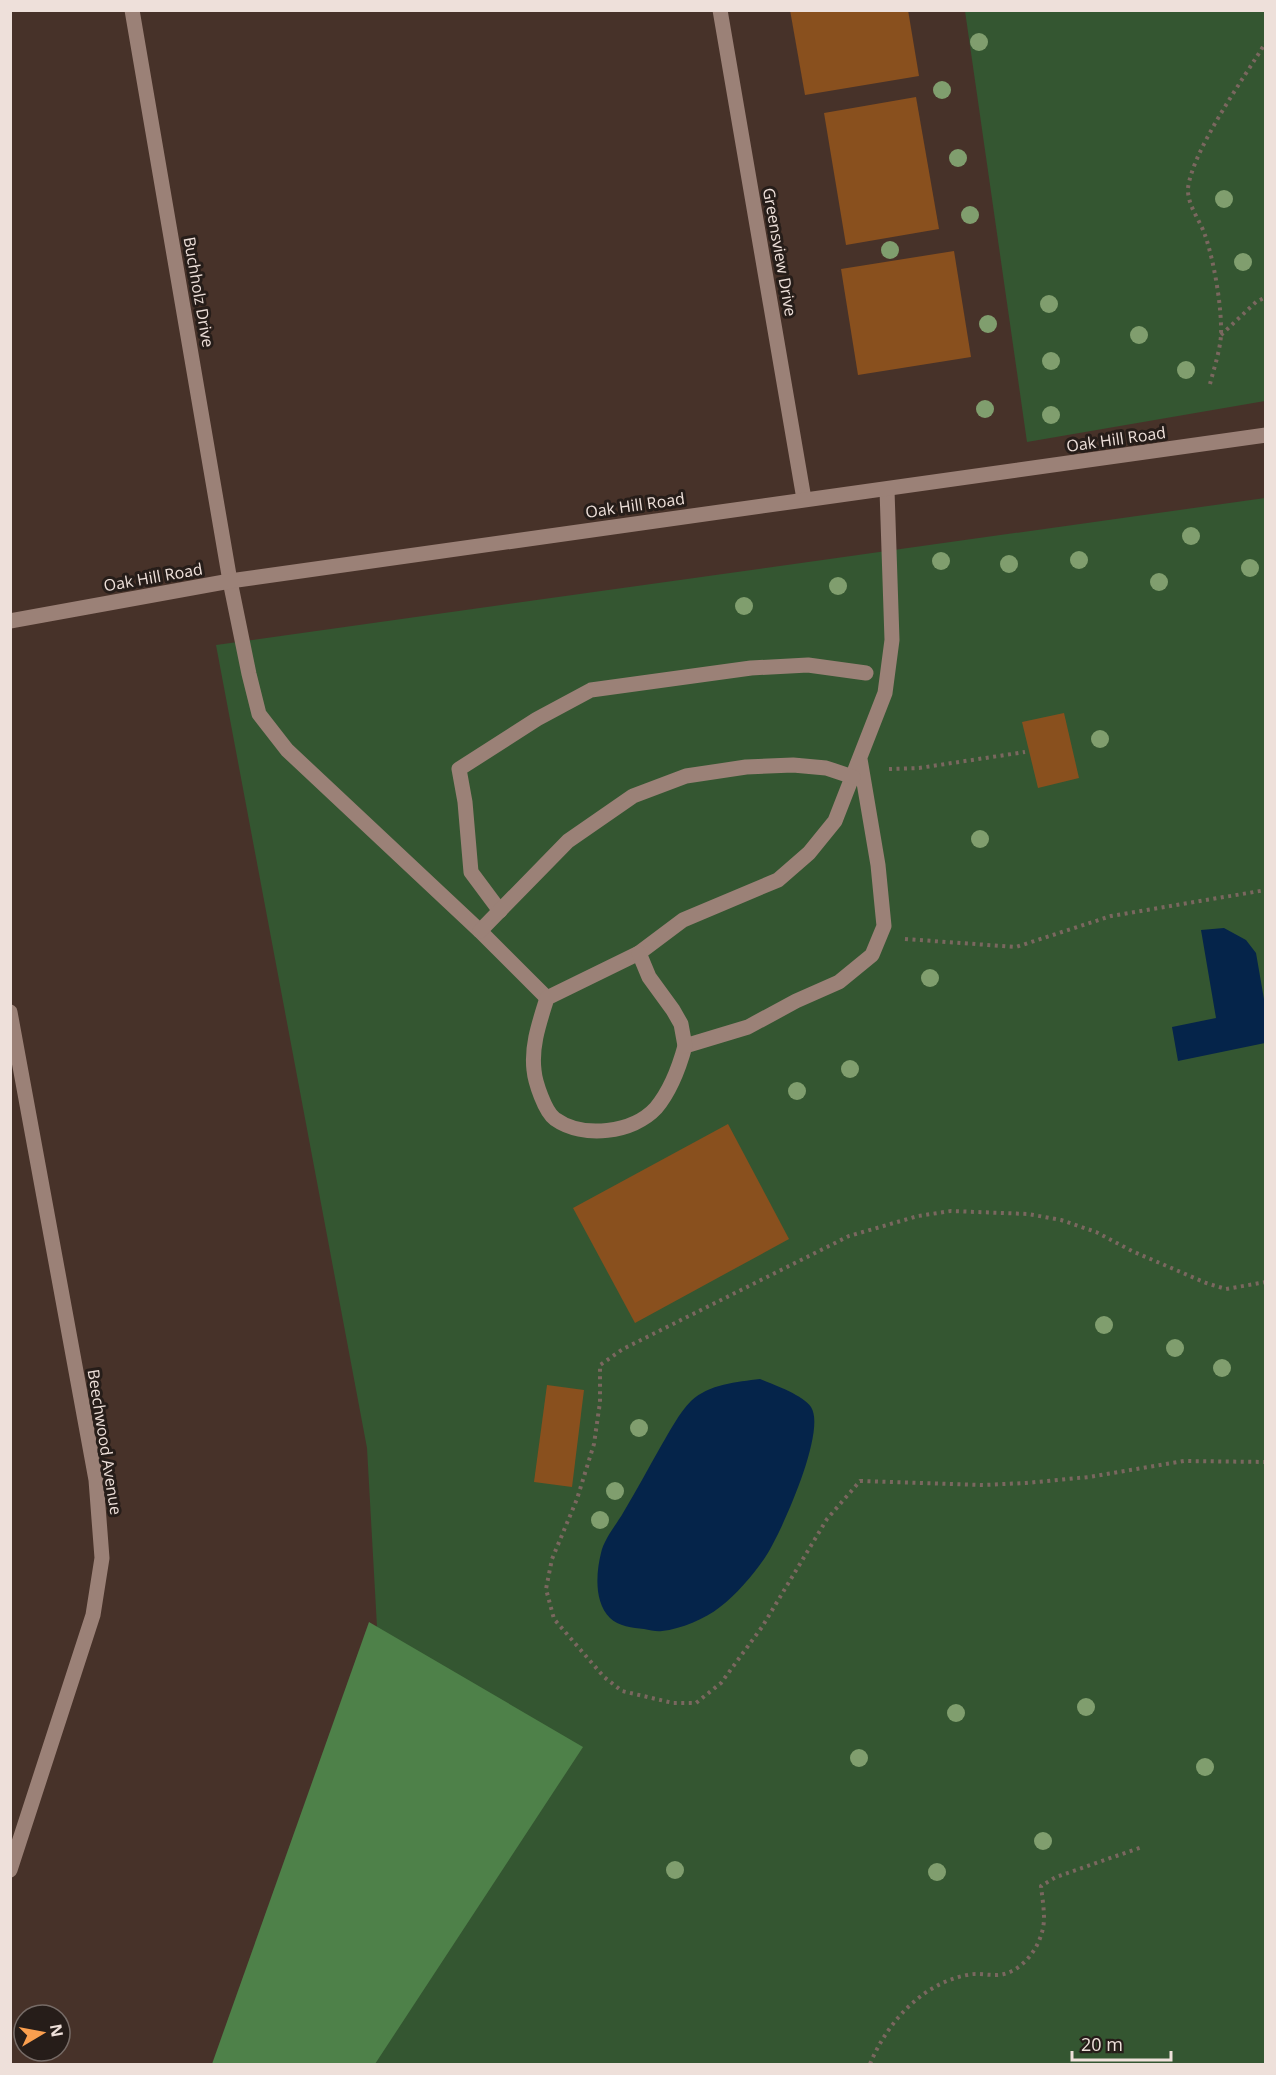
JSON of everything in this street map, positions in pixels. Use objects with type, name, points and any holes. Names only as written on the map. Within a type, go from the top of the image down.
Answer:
[{"type":"street","name":"Buchholz Drive","points":[[132,10],[230,580],[249,674],[260,714],[287,750],[480,931],[547,998]]},
{"type":"street","name":"Greensview Drive","points":[[720,10],[804,499]]},
{"type":"street","name":"Oak Hill Road","points":[[10,621],[230,580],[1266,435]]},
{"type":"street","points":[[639,953],[649,977],[681,1024],[685,1046],[669,1090],[655,1109],[633,1125],[612,1130],[573,1128],[553,1118],[541,1096],[533,1069],[535,1035],[547,998],[639,953],[683,920],[778,880],[809,853],[835,821],[885,693],[892,640],[886,490]]},
{"type":"street","points":[[500,911],[471,872],[465,802],[459,769],[537,719],[591,690],[751,668],[808,665],[866,673]]},
{"type":"street","points":[[685,1046],[748,1027],[796,1001],[839,982],[872,955],[884,926],[878,865],[860,759]]},
{"type":"street","points":[[480,931],[568,841],[633,796],[686,776],[746,767],[793,765],[826,768],[853,777]]},
{"type":"street","name":"Beechwood Avenue","points":[[10,1012],[96,1480],[102,1558],[93,1615],[10,1870]]},
{"type":"street","points":[[10,1816],[27,1816]]},
{"type":"path","points":[[1210,384],[1221,335],[1214,269],[1205,234],[1192,209],[1188,190],[1192,170],[1213,129],[1266,42]]},
{"type":"path","points":[[1221,335],[1256,302],[1266,297]]},
{"type":"path","points":[[889,769],[919,768],[1025,752]]},
{"type":"path","points":[[905,939],[1016,947],[1111,916],[1266,890]]},
{"type":"path","points":[[1266,1282],[1226,1289],[1206,1283],[1132,1251],[1096,1232],[1060,1220],[1028,1214],[951,1211],[918,1216],[849,1236],[623,1349],[600,1365],[600,1402],[594,1444],[577,1499],[552,1559],[546,1589],[554,1619],[604,1677],[622,1691],[673,1703],[696,1703],[721,1683],[762,1627],[827,1519],[860,1481],[983,1485],[1026,1483],[1089,1477],[1184,1461],[1266,1462]]},
{"type":"path","points":[[870,2064],[879,2042],[907,2007],[937,1986],[968,1974],[1003,1974],[1019,1967],[1035,1950],[1044,1920],[1041,1886],[1056,1877],[1142,1847]]},
{"type":"green space","points":[[965,11],[1265,11],[1265,401],[1027,442]]},
{"type":"green space","points":[[1265,498],[1265,2064],[310,2064],[388,1824],[367,1448],[216,645]]},
{"type":"green space","points":[[369,1622],[583,1747],[375,2064],[212,2064]]},
{"type":"water","points":[[1224,928],[1246,940],[1256,953],[1265,1005],[1265,1043],[1178,1061],[1172,1027],[1216,1018],[1201,930]]},
{"type":"water","points":[[760,1379],[802,1398],[811,1407],[814,1419],[813,1437],[800,1482],[782,1526],[766,1556],[745,1583],[726,1602],[707,1616],[692,1623],[658,1631],[626,1626],[613,1621],[601,1604],[599,1596],[598,1569],[603,1548],[607,1537],[675,1422],[698,1395],[715,1387]]},
{"type":"building","points":[[790,10],[908,10],[919,76],[805,95]]},
{"type":"building","points":[[916,97],[939,229],[846,245],[824,113]]},
{"type":"building","points":[[954,251],[971,357],[858,375],[841,269]]},
{"type":"building","points":[[1064,713],[1079,778],[1038,788],[1022,722]]},
{"type":"building","points":[[728,1124],[789,1239],[635,1323],[573,1208]]},
{"type":"building","points":[[547,1385],[584,1390],[572,1487],[534,1482]]}]
